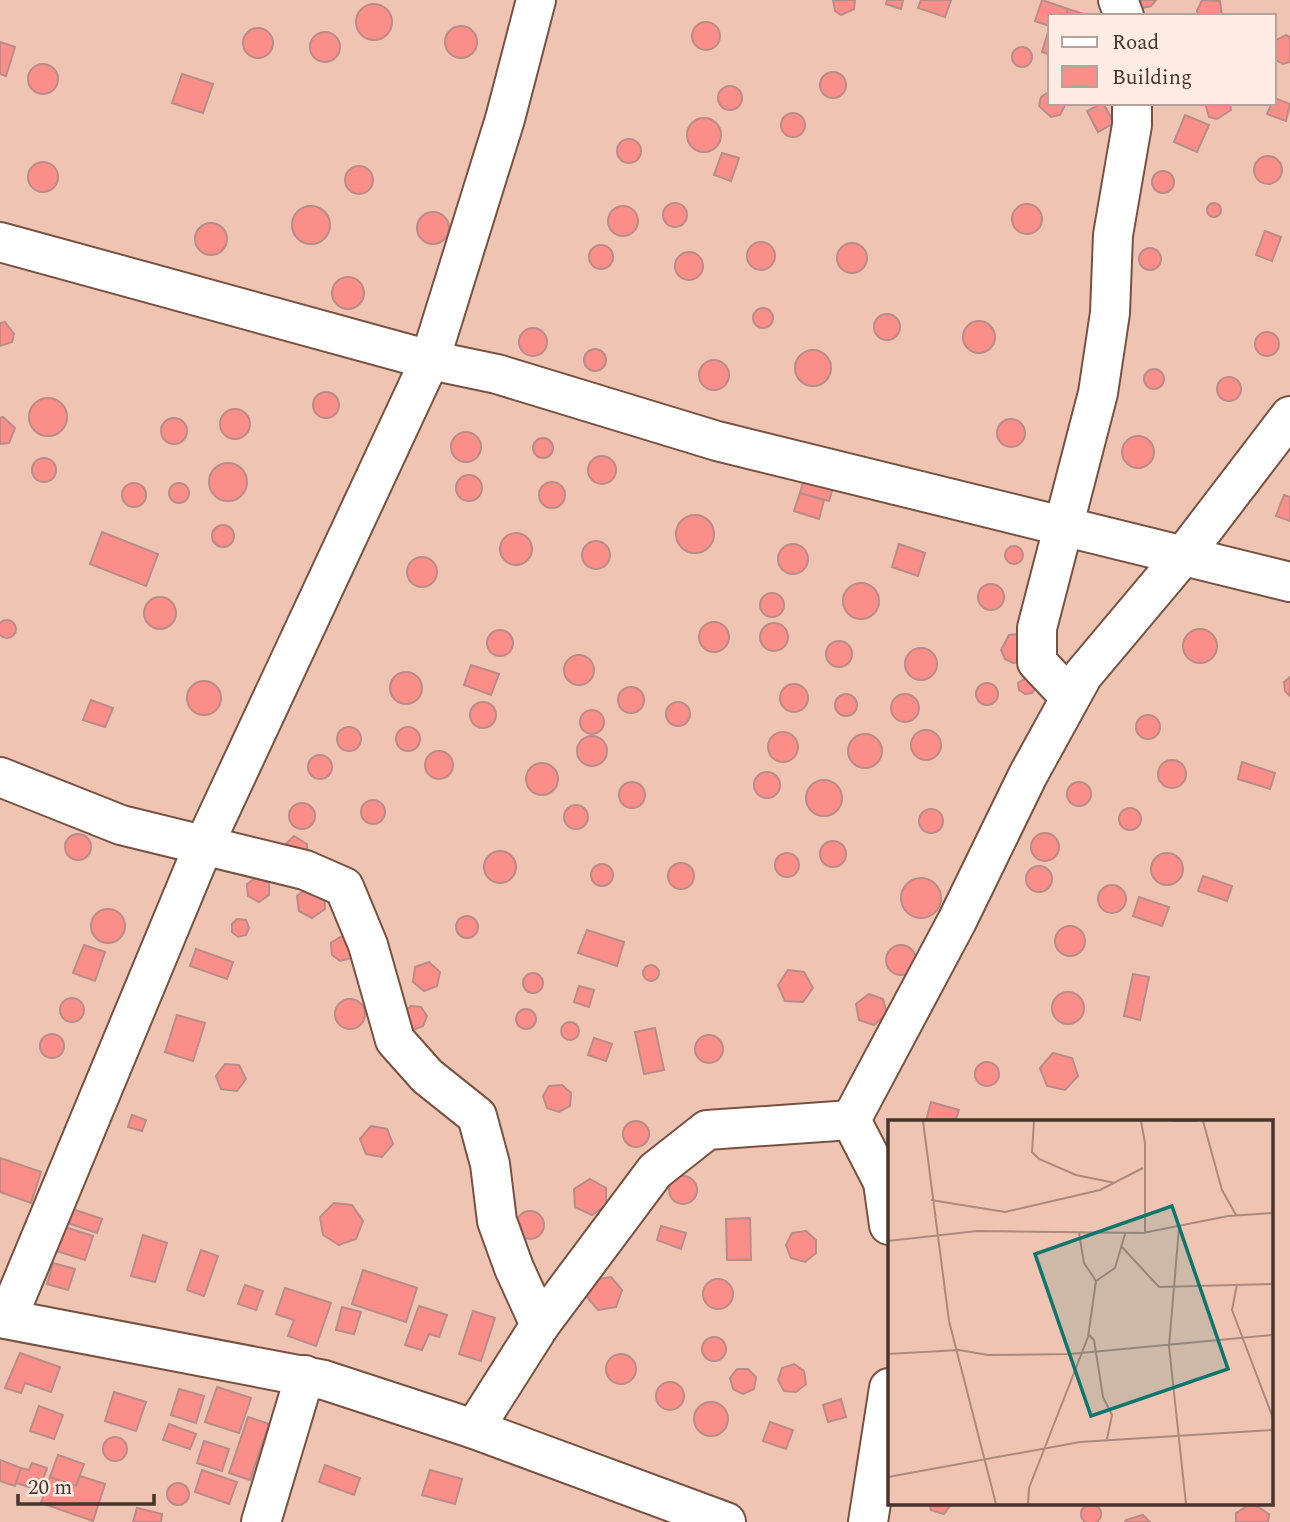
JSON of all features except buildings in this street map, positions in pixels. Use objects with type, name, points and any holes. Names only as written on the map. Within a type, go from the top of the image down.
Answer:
[{"type":"street","points":[[536,0],[505,119],[430,360],[203,847],[3,1319],[305,1375],[474,1429],[726,1522]]},
{"type":"street","points":[[1070,697],[1037,662],[1037,628],[1065,527],[1100,380],[1110,313],[1113,236],[1132,125],[1132,105]]},
{"type":"street","points":[[0,242],[430,360],[497,374],[717,441],[1290,582]]},
{"type":"street","points":[[851,1120],[1083,675],[1183,556],[1290,416]]},
{"type":"street","points":[[0,777],[121,825],[305,870],[344,887],[368,945],[395,1040],[427,1076],[477,1116],[490,1164],[497,1221],[514,1268],[540,1325]]},
{"type":"street","points":[[851,1120],[883,1182],[888,1218]]},
{"type":"street","points":[[474,1429],[540,1325],[655,1171],[707,1130],[851,1120]]},
{"type":"street","points":[[261,1522],[305,1375]]},
{"type":"street","points":[[868,1522],[888,1394]]}]
